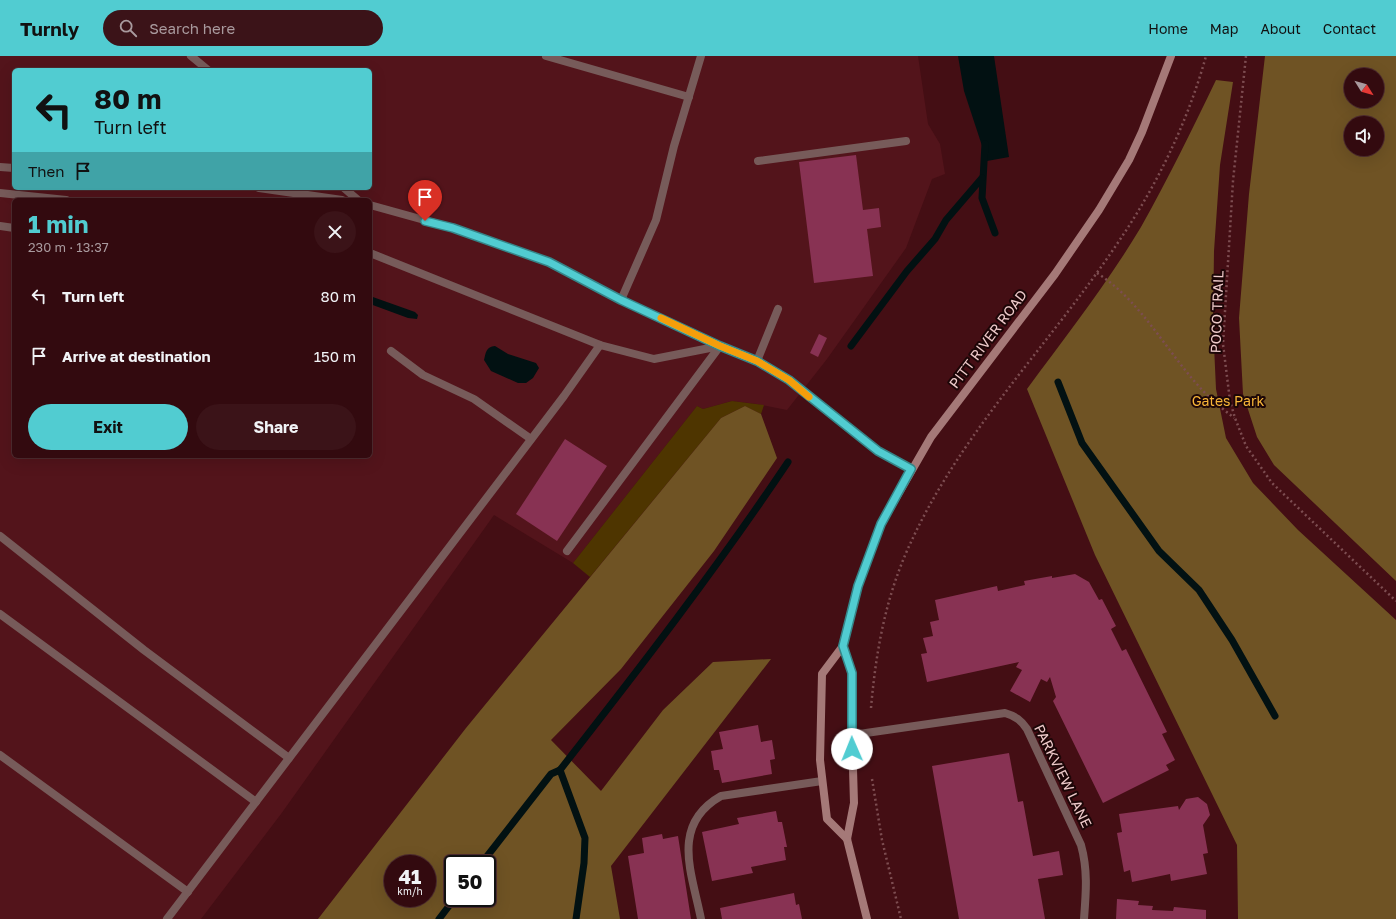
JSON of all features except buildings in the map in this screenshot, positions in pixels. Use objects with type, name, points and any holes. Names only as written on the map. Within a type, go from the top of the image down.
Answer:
[{"type":"main road","name":"PITT RIVER ROAD","points":[[847,840],[827,819],[820,760],[822,674],[843,646],[858,586],[881,524],[930,437],[1055,274],[1099,210],[1129,160],[1153,107],[1171,56]]},
{"type":"main road","name":"PITT RIVER ROAD","points":[[843,646],[852,673],[854,803],[847,840],[868,919]]},
{"type":"lane","points":[[192,56],[206,68]]},
{"type":"lane","points":[[546,56],[689,96]]},
{"type":"lane","points":[[621,300],[656,220],[674,146],[701,56]]},
{"type":"lane","points":[[758,161],[906,141]]},
{"type":"lane","points":[[0,167],[12,168]]},
{"type":"lane","points":[[273,190],[328,198]]},
{"type":"lane","points":[[346,190],[356,198]]},
{"type":"lane","points":[[0,193],[47,198]]},
{"type":"lane","points":[[372,206],[453,228],[549,262],[621,300],[720,346],[757,361],[789,380],[878,451],[911,469]]},
{"type":"lane","points":[[0,226],[12,228]]},
{"type":"lane","points":[[372,254],[600,345],[654,358],[720,346]]},
{"type":"lane","points":[[757,361],[778,309]]},
{"type":"lane","points":[[167,919],[531,439],[600,345]]},
{"type":"lane","points":[[566,550],[720,346]]},
{"type":"lane","points":[[391,351],[423,375],[474,399],[531,439]]},
{"type":"lane","points":[[0,536],[144,650],[289,758]]},
{"type":"lane","points":[[0,614],[256,802]]},
{"type":"lane","name":"PARKVIEW LANE","points":[[852,735],[869,734],[1004,713],[1014,716],[1022,722],[1034,744],[1081,845],[1087,878],[1084,919]]},
{"type":"lane","points":[[0,754],[188,892]]},
{"type":"lane","points":[[701,919],[688,849],[691,830],[707,805],[721,796],[822,781]]},
{"type":"path","points":[[869,734],[872,690],[882,625],[892,589],[919,526],[951,470],[982,424],[1097,273],[1129,226],[1159,176],[1174,144],[1196,89],[1206,56]]},
{"type":"path","name":"POCO TRAIL","points":[[1246,56],[1233,181],[1223,344],[1230,402],[1246,446],[1272,483],[1396,601]]},
{"type":"path","points":[[1097,273],[1114,284],[1154,329],[1208,397],[1235,418]]},
{"type":"path","points":[[871,773],[882,840],[901,919]]},
{"type":"shaded area","points":[[0,56],[918,56],[928,124],[940,144],[945,174],[932,179],[906,248],[827,359],[787,410],[732,401],[703,409],[697,406],[573,563],[494,515],[281,814],[201,919],[0,919]]},
{"type":"shaded area","points":[[958,56],[994,56],[1009,157],[987,161],[964,91]]},
{"type":"shaded area","points":[[1265,56],[1396,56],[1396,581],[1274,465],[1257,437],[1243,394],[1239,318],[1249,194]]},
{"type":"shaded area","points":[[1216,80],[1233,82],[1220,165],[1214,251],[1213,324],[1216,389],[1226,438],[1253,483],[1298,530],[1396,620],[1396,919],[1238,919],[1237,845],[1095,555],[1027,389],[1100,289],[1141,227],[1180,154]]},
{"type":"shaded area","points":[[372,297],[415,312],[418,315],[417,319],[408,318],[372,305]]},
{"type":"shaded area","points":[[495,346],[508,354],[536,363],[539,368],[533,378],[526,383],[518,383],[491,371],[484,360],[488,349]]},
{"type":"shaded area","points":[[732,401],[764,405],[761,414],[745,406],[721,418],[590,577],[573,563],[697,406],[703,409]]},
{"type":"shaded area","points":[[745,406],[761,414],[777,458],[714,551],[621,669],[551,740],[601,791],[663,710],[713,662],[771,659],[611,866],[620,919],[318,919],[466,728],[721,418]]},
{"type":"waterway","points":[[985,144],[982,198],[995,233]]},
{"type":"waterway","points":[[851,346],[907,271],[935,239],[946,220],[982,178]]},
{"type":"waterway","points":[[1058,382],[1082,443],[1159,551],[1199,590],[1232,640],[1275,716]]},
{"type":"waterway","points":[[576,919],[584,863],[585,838],[560,770],[734,541],[788,462]]},
{"type":"waterway","points":[[488,855],[551,774],[560,770]]},
{"type":"waterway","points":[[439,919],[448,907]]},
{"type":"slow traffic","points":[[661,318],[720,346],[757,361],[789,380],[809,397]]},
{"type":"route","points":[[425,221],[453,228],[549,262],[621,300],[720,346],[757,361],[789,380],[878,451],[911,469],[881,524],[858,586],[843,646],[852,673],[852,749]]},
{"type":"park label","name":"Gates Park","points":[[1228,401]]}]
